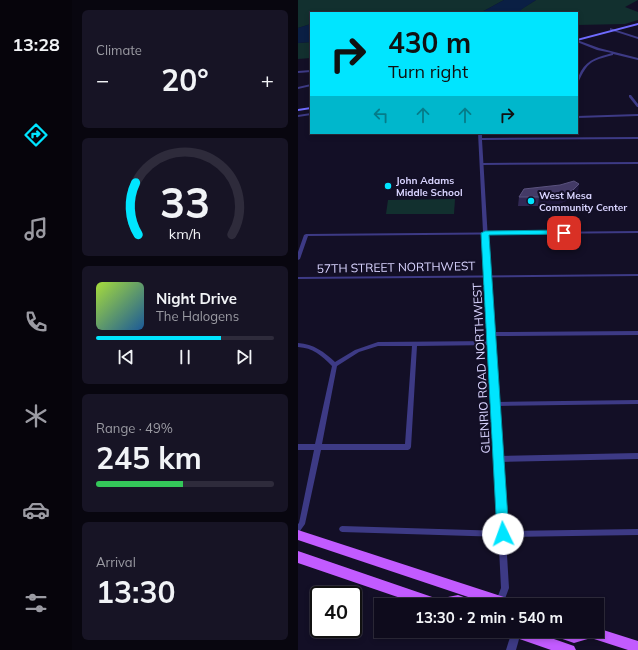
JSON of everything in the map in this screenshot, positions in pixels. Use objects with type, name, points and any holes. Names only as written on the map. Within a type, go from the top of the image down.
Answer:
[{"type":"main road","points":[[578,40],[638,23]]},
{"type":"main road","points":[[298,109],[310,107]]},
{"type":"main road","points":[[298,535],[483,598]]},
{"type":"main road","points":[[298,558],[417,598]]},
{"type":"main road","points":[[604,637],[638,647]]},
{"type":"main road","points":[[536,638],[570,650]]},
{"type":"street","points":[[613,30],[638,38]]},
{"type":"street","points":[[578,40],[613,53],[638,59]]},
{"type":"street","points":[[578,81],[584,66],[588,62],[613,53]]},
{"type":"street","points":[[298,72],[310,71]]},
{"type":"street","points":[[298,88],[310,85]]},
{"type":"street","points":[[630,96],[638,106]]},
{"type":"street","points":[[298,116],[310,114]]},
{"type":"street","points":[[578,117],[638,115]]},
{"type":"street","points":[[480,136],[638,138]]},
{"type":"street","name":"GLENRIO ROAD NORTHWEST","points":[[480,136],[503,534],[505,588],[502,598]]},
{"type":"street","points":[[482,164],[638,163]]},
{"type":"street","points":[[298,259],[306,235],[638,232]]},
{"type":"street","name":"57TH STREET NORTHWEST","points":[[298,278],[638,275]]},
{"type":"street","points":[[492,334],[638,333]]},
{"type":"street","points":[[298,529],[302,524],[335,365],[367,347],[378,344],[492,343]]},
{"type":"street","points":[[298,447],[408,447],[415,344]]},
{"type":"street","points":[[298,345],[315,348],[335,365]]},
{"type":"street","points":[[496,404],[638,402]]},
{"type":"street","points":[[499,459],[638,456]]},
{"type":"street","points":[[342,529],[503,534],[638,532]]},
{"type":"street","points":[[511,650],[514,638]]},
{"type":"green space","points":[[298,0],[504,0],[482,12],[310,12],[310,24],[298,28]]},
{"type":"green space","points":[[536,0],[638,0],[625,7],[638,12],[638,20],[625,24],[578,25],[578,12],[517,12]]},
{"type":"green space","points":[[310,42],[310,58],[298,59],[298,43]]},
{"type":"green space","points":[[455,199],[454,214],[386,214],[388,200]]},
{"type":"water","points":[[504,0],[536,0],[519,12],[482,12]]},
{"type":"water","points":[[310,24],[310,42],[298,43],[298,28]]},
{"type":"building","points":[[574,181],[579,184],[573,190],[559,195],[519,197],[524,189],[560,185]]},
{"type":"place","name":"John Adams Middle School","points":[[388,186]]},
{"type":"place","name":"West Mesa Community Center","points":[[531,201]]},
{"type":"route","points":[[503,534],[485,233],[564,233]]}]
